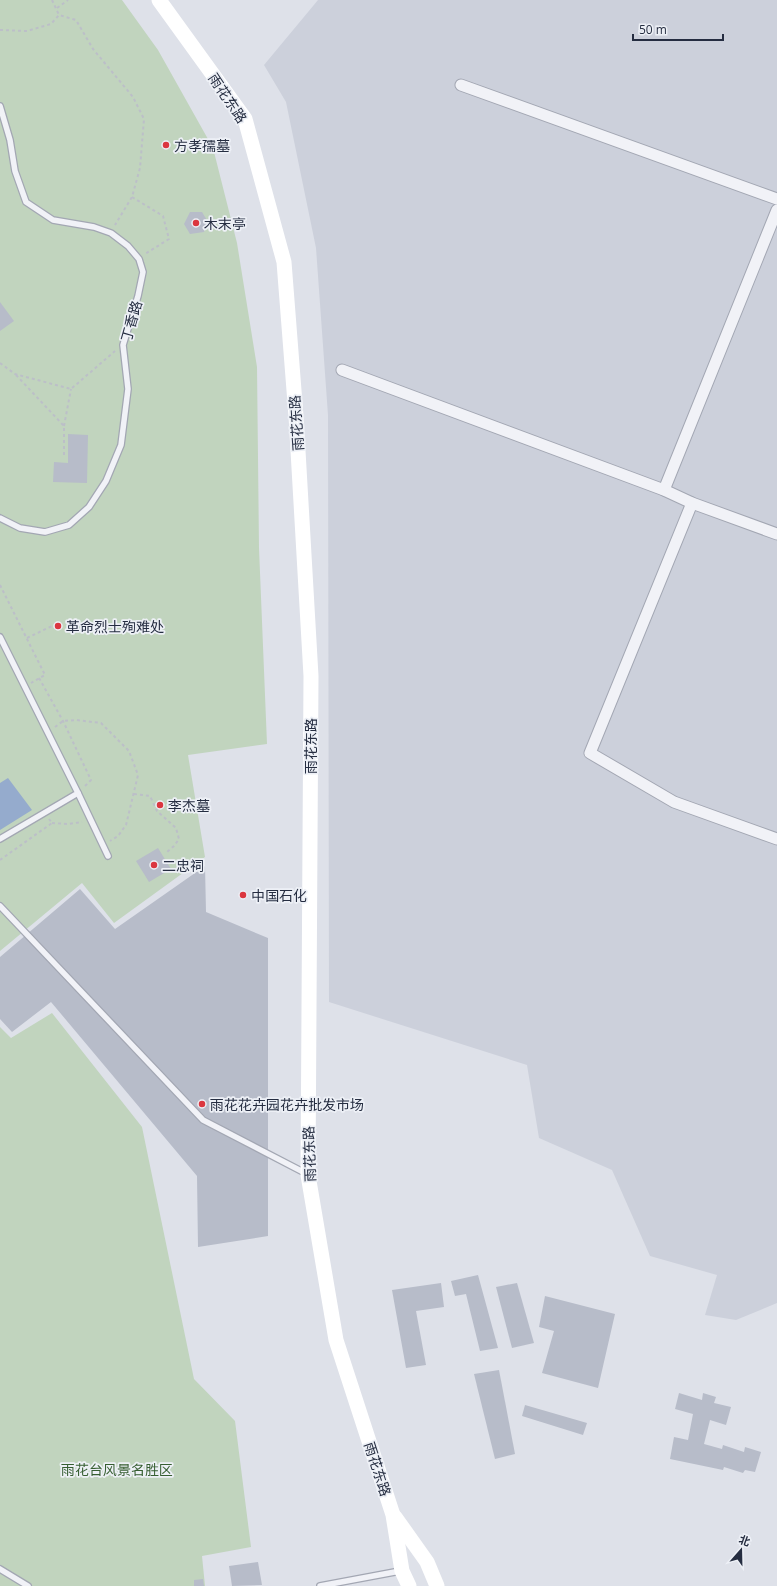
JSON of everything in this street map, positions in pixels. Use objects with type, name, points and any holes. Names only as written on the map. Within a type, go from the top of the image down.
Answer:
[{"type":"main road","name":"雨花东路","points":[[159,0],[245,119],[284,262],[296,416],[311,676],[308,1175],[336,1340],[393,1515],[402,1571],[409,1586]]},
{"type":"main road","name":"雨花东路","points":[[393,1515],[427,1562],[437,1586]]},
{"type":"street","points":[[461,85],[777,199]]},
{"type":"street","points":[[664,490],[777,210]]},
{"type":"street","points":[[342,370],[664,490],[692,503],[777,534]]},
{"type":"street","points":[[692,503],[590,753],[674,802],[777,839]]},
{"type":"lane","points":[[0,106],[10,140],[15,171],[26,202],[53,220],[94,226],[111,233],[128,246],[139,259]]},
{"type":"lane","name":"丁香路","points":[[0,518],[20,528],[45,532],[69,525],[89,507],[106,481],[121,445],[128,389],[122,345],[138,296],[143,272],[139,259]]},
{"type":"lane","points":[[0,637],[108,856]]},
{"type":"lane","points":[[0,839],[78,793]]},
{"type":"lane","points":[[0,906],[203,1120],[308,1175]]},
{"type":"lane","points":[[0,1570],[28,1586]]},
{"type":"lane","points":[[320,1586],[402,1571]]},
{"type":"path","points":[[52,0],[59,15]]},
{"type":"path","points":[[57,8],[68,0]]},
{"type":"path","points":[[0,30],[27,31],[50,24],[59,15]]},
{"type":"path","points":[[59,15],[76,20],[93,50],[133,97],[144,119],[140,168],[132,197],[111,233]]},
{"type":"path","points":[[132,197],[163,216],[169,239],[139,259]]},
{"type":"path","points":[[64,456],[64,426],[71,389],[122,345]]},
{"type":"path","points":[[0,363],[15,374],[64,426]]},
{"type":"path","points":[[15,374],[71,389]]},
{"type":"path","points":[[0,585],[45,675],[25,686]]},
{"type":"path","points":[[27,638],[52,626]]},
{"type":"path","points":[[39,678],[63,721],[91,780],[78,793]]},
{"type":"path","points":[[47,732],[63,721],[76,720],[101,723],[129,751],[138,775],[126,825],[118,836],[102,846]]},
{"type":"path","points":[[134,794],[150,796],[157,811],[176,828],[179,839],[174,846],[166,852]]},
{"type":"path","points":[[45,813],[52,824]]},
{"type":"path","points":[[0,860],[52,824],[84,822],[90,818]]},
{"type":"shaded area","points":[[318,0],[777,0],[777,1303],[736,1320],[705,1315],[717,1275],[650,1256],[612,1170],[539,1138],[527,1065],[329,1002],[328,415],[316,248],[286,102],[264,65]]},
{"type":"green space","points":[[0,0],[122,0],[158,50],[213,148],[237,243],[257,367],[259,548],[267,744],[188,755],[205,857],[114,923],[82,883],[0,951]]},
{"type":"green space","name":"雨花台风景名胜区","points":[[52,1013],[142,1127],[194,1379],[235,1421],[251,1547],[202,1556],[205,1586],[0,1586],[0,1027],[11,1038]]},
{"type":"water","points":[[8,778],[32,810],[0,830],[0,783]]},
{"type":"building","name":"木末亭","points":[[190,212],[202,212],[208,222],[204,232],[190,234],[184,224]]},
{"type":"building","points":[[0,302],[14,321],[0,331]]},
{"type":"building","points":[[68,434],[88,435],[87,483],[53,482],[54,462],[68,463]]},
{"type":"building","name":"二忠祠","points":[[158,848],[171,869],[149,882],[136,861]]},
{"type":"building","name":"雨花花卉园花卉批发市场","points":[[205,866],[206,912],[268,938],[268,1236],[198,1247],[197,1176],[51,1002],[12,1032],[0,1019],[0,957],[80,889],[115,929]]},
{"type":"building","points":[[478,1275],[498,1348],[480,1351],[466,1294],[455,1296],[451,1281]]},
{"type":"building","points":[[441,1283],[444,1307],[416,1311],[426,1365],[406,1368],[392,1290]]},
{"type":"building","points":[[517,1283],[534,1343],[512,1348],[496,1287]]},
{"type":"building","points":[[545,1296],[615,1314],[598,1388],[542,1373],[554,1331],[539,1327]]},
{"type":"building","points":[[499,1370],[515,1454],[495,1459],[474,1374]]},
{"type":"building","points":[[679,1393],[702,1400],[703,1393],[716,1397],[714,1403],[731,1407],[726,1425],[710,1420],[704,1444],[722,1449],[723,1445],[744,1452],[745,1447],[761,1452],[755,1472],[745,1470],[743,1473],[724,1467],[723,1470],[670,1459],[674,1437],[688,1440],[693,1414],[675,1409]]},
{"type":"building","points":[[525,1405],[587,1423],[583,1435],[522,1416]]},
{"type":"building","points":[[258,1562],[262,1585],[232,1586],[229,1566]]},
{"type":"building","points":[[203,1579],[204,1586],[194,1586],[194,1580]]},
{"type":"place","name":"方孝孺墓","points":[[166,145]]},
{"type":"place","name":"木末亭","points":[[196,223]]},
{"type":"place","name":"革命烈士殉难处","points":[[58,626]]},
{"type":"place","name":"李杰墓","points":[[160,805]]},
{"type":"place","name":"二忠祠","points":[[154,865]]},
{"type":"place","name":"中国石化","points":[[243,895]]},
{"type":"place","name":"雨花花卉园花卉批发市场","points":[[202,1104]]}]
